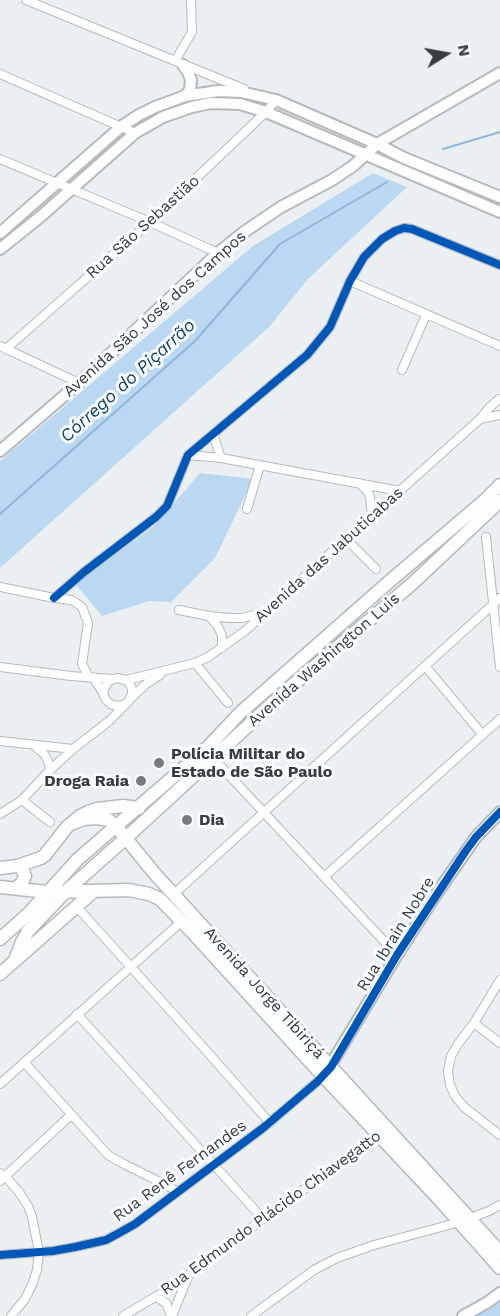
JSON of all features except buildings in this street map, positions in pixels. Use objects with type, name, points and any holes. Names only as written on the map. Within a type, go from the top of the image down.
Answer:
[{"type":"main road","points":[[179,63],[188,72],[191,80],[190,90],[185,96]]},
{"type":"main road","name":"Avenida São José dos Campos","points":[[0,451],[79,383],[218,253],[244,232],[281,207],[332,180],[353,166],[378,144],[500,73]]},
{"type":"main road","points":[[0,233],[122,126],[155,107],[185,96],[229,90],[276,100],[378,144],[404,158],[500,197]]},
{"type":"main road","points":[[0,249],[40,217],[135,132],[163,117],[192,107],[211,104],[240,104],[266,112],[500,212]]},
{"type":"main road","points":[[397,133],[398,146],[404,158]]},
{"type":"main road","name":"Avenida Washington Luis","points":[[0,939],[29,913],[78,859],[115,825],[139,808],[209,746],[240,713],[484,501],[500,484]]},
{"type":"main road","name":"Avenida Washington Luis","points":[[0,974],[15,960],[28,931],[65,892],[287,690],[413,583],[500,501]]},
{"type":"main road","points":[[0,868],[18,866],[41,858],[67,827],[80,816],[97,809],[123,806],[139,808]]},
{"type":"main road","name":"Rua Ibrain Nobre","points":[[327,1071],[397,955],[476,837],[500,812]]},
{"type":"main road","points":[[73,823],[97,818],[109,820],[115,825]]},
{"type":"main road","name":"Avenida Jorge Tibiriçá","points":[[115,825],[154,874],[174,894],[327,1071],[465,1221],[500,1252]]},
{"type":"main road","points":[[77,881],[72,877],[72,872],[103,837]]},
{"type":"main road","points":[[18,866],[21,867],[25,876],[18,889]]},
{"type":"main road","points":[[0,887],[47,892],[129,890],[147,882],[154,874]]},
{"type":"main road","points":[[18,889],[27,897],[29,913]]},
{"type":"main road","name":"Avenida Jorge Tibiriçá","points":[[129,890],[160,899],[302,1051],[327,1071]]},
{"type":"main road","points":[[15,960],[94,891]]},
{"type":"main road","name":"Avenida Jorge Tibiriçá","points":[[465,1221],[500,1268]]},
{"type":"main road","points":[[463,1316],[500,1293]]},
{"type":"street","points":[[26,0],[258,95]]},
{"type":"street","points":[[179,63],[192,32],[190,0]]},
{"type":"street","points":[[0,74],[135,132]]},
{"type":"street","name":"Rua São Sebastião","points":[[3,347],[150,222],[276,100]]},
{"type":"street","points":[[0,159],[218,253]]},
{"type":"street","points":[[54,598],[156,517],[166,506],[188,455],[307,355],[330,327],[350,281],[364,256],[382,239],[404,228],[412,229],[500,265]]},
{"type":"street","points":[[350,281],[500,346]]},
{"type":"street","points":[[402,370],[426,315]]},
{"type":"street","points":[[3,347],[79,383]]},
{"type":"street","points":[[499,398],[500,410]]},
{"type":"street","name":"Avenida das Jabuticabas","points":[[167,671],[195,663],[222,648],[245,631],[480,419],[499,398]]},
{"type":"street","points":[[480,419],[500,416]]},
{"type":"street","points":[[213,434],[221,458]]},
{"type":"street","points":[[188,455],[221,458],[400,491]]},
{"type":"street","points":[[248,509],[260,465]]},
{"type":"street","points":[[358,482],[368,492],[372,516]]},
{"type":"street","points":[[486,537],[497,601],[500,667]]},
{"type":"street","points":[[346,538],[376,569]]},
{"type":"street","points":[[0,587],[72,600],[82,607],[88,623],[82,664],[71,676]]},
{"type":"street","points":[[174,894],[497,601]]},
{"type":"street","points":[[179,610],[209,616],[242,618],[264,613]]},
{"type":"street","points":[[209,616],[220,631],[222,648]]},
{"type":"street","points":[[195,663],[228,704]]},
{"type":"street","points":[[82,664],[104,693],[108,703],[108,722]]},
{"type":"street","points":[[425,666],[482,734]]},
{"type":"street","points":[[0,667],[126,680],[167,671]]},
{"type":"street","points":[[0,814],[22,800],[50,770],[108,722],[146,684],[167,671]]},
{"type":"street","points":[[104,693],[106,684],[112,679]]},
{"type":"street","points":[[126,680],[132,689],[128,702]]},
{"type":"street","points":[[108,703],[116,706],[128,702]]},
{"type":"street","points":[[324,877],[500,719]]},
{"type":"street","points":[[0,741],[73,749]]},
{"type":"street","points":[[33,744],[44,754],[50,770]]},
{"type":"street","points":[[213,758],[397,955]]},
{"type":"street","points":[[22,800],[50,822]]},
{"type":"street","points":[[75,906],[270,1122]]},
{"type":"street","points":[[2,1079],[24,1062],[181,921]]},
{"type":"street","points":[[500,980],[451,1056],[448,1071],[450,1085],[455,1096],[464,1107],[500,1135]]},
{"type":"street","points":[[77,1014],[263,1219]]},
{"type":"street","points":[[474,1023],[500,1043]]},
{"type":"street","points":[[24,1062],[108,1155],[177,1191]]},
{"type":"street","name":"Rua Renê Fernandes","points":[[0,1255],[75,1247],[106,1240],[135,1224],[270,1122],[327,1071]]},
{"type":"street","points":[[11,1316],[25,1299],[32,1285],[39,1252],[28,1206],[19,1192],[2,1177],[71,1115]]},
{"type":"street","name":"Rua Edmundo Plácido Chiavegatto","points":[[123,1316],[188,1276],[382,1131]]},
{"type":"street","points":[[251,1316],[314,1270],[337,1258],[364,1248],[465,1221],[500,1205]]},
{"type":"street","points":[[171,1316],[188,1276]]},
{"type":"street","points":[[156,1297],[166,1303],[171,1316]]},
{"type":"shaded area","points":[[373,173],[407,187],[308,279],[269,327],[0,568],[0,461],[253,246]]},
{"type":"shaded area","points":[[200,473],[253,479],[215,558],[171,602],[149,601],[102,616],[75,583],[153,527]]},
{"type":"shaded area","points":[[500,1299],[500,1316],[475,1316]]},
{"type":"waterway","name":"Córrego do Piçarrão","points":[[443,149],[500,132]]},
{"type":"waterway","name":"Córrego do Piçarrão","points":[[0,514],[195,341],[280,244],[387,182]]},
{"type":"cycle path","points":[[54,598],[156,517],[167,506],[188,455],[307,355],[330,327],[350,281],[364,257],[382,239],[395,231],[404,228],[412,229],[500,265]]},
{"type":"cycle path","points":[[0,1255],[75,1247],[106,1240],[119,1233],[135,1224],[263,1128],[317,1082],[331,1067],[397,955],[465,852],[500,812]]},
{"type":"place","name":"Polícia Militar do Estado de São Paulo","points":[[159,763]]},
{"type":"place","name":"Droga Raia","points":[[141,781]]},
{"type":"place","name":"Dia","points":[[187,820]]}]
